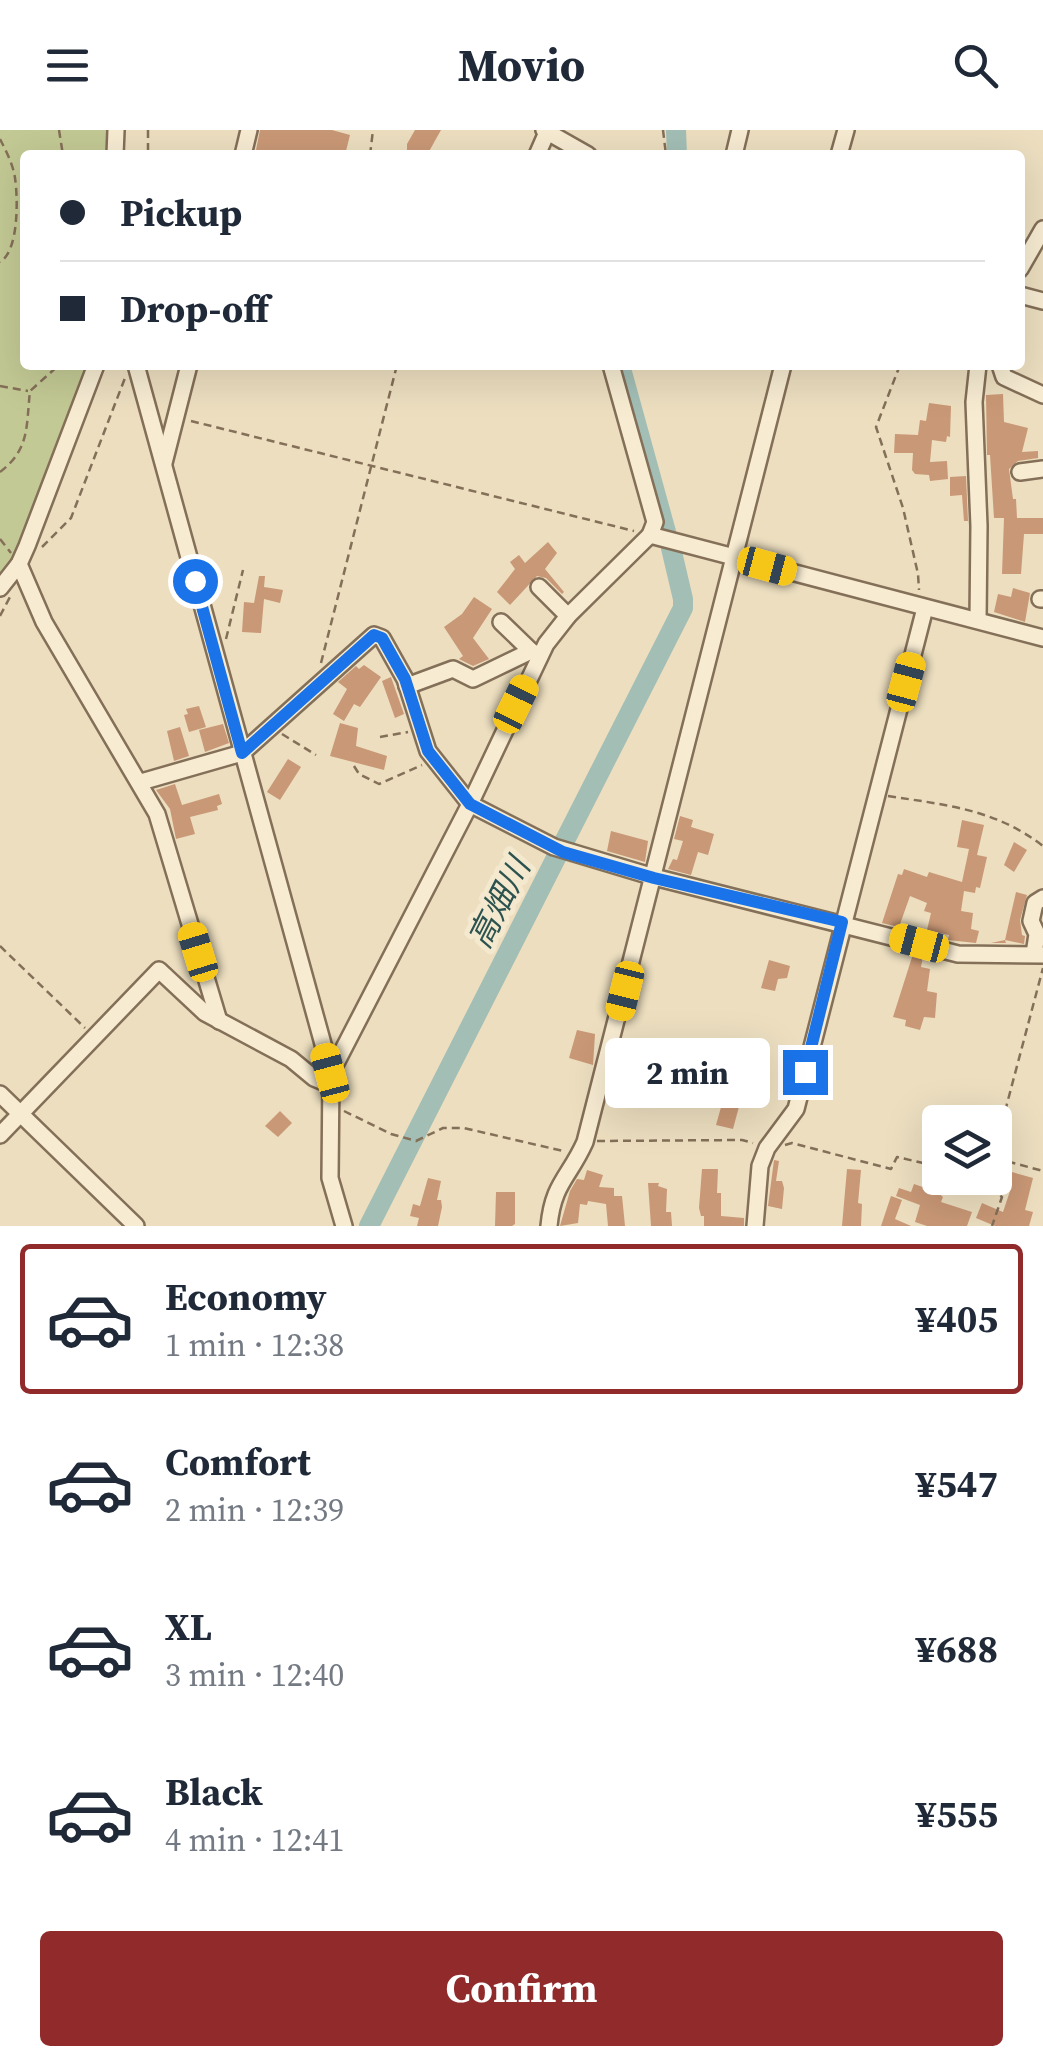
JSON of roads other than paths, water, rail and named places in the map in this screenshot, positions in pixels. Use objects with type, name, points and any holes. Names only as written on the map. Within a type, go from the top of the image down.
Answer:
[{"type":"street","points":[[547,130],[580,150]]},
{"type":"street","points":[[1025,260],[1043,228]]},
{"type":"street","points":[[0,588],[19,564],[94,370]]},
{"type":"street","points":[[133,370],[331,1079],[330,1178],[344,1226]]},
{"type":"street","points":[[163,467],[188,370]]},
{"type":"street","points":[[331,1079],[470,804],[535,654],[650,534],[655,522],[612,370]]},
{"type":"street","points":[[550,1226],[556,1190],[579,1155],[654,878],[783,370]]},
{"type":"street","points":[[977,370],[974,402],[978,620]]},
{"type":"street","points":[[1002,370],[1004,377],[1043,395]]},
{"type":"street","points":[[1020,472],[1043,469]]},
{"type":"street","points":[[650,534],[1043,638]]},
{"type":"street","points":[[19,564],[44,622],[157,814],[219,1021]]},
{"type":"street","points":[[539,587],[568,616]]},
{"type":"street","points":[[755,1226],[760,1166],[767,1148],[796,1109],[922,607]]},
{"type":"street","points":[[501,622],[535,654]]},
{"type":"street","points":[[141,782],[242,753],[374,635],[382,638],[407,686],[433,760],[470,804],[558,850],[958,954],[1040,959],[1037,934],[1030,921],[1036,903],[1043,898]]},
{"type":"street","points":[[407,686],[453,669],[473,679],[535,654]]},
{"type":"street","points":[[0,1135],[159,970],[205,1013],[291,1059],[314,1078],[331,1079]]},
{"type":"street","points":[[0,1094],[136,1226]]},
{"type":"waterway","name":"高畑川","points":[[676,130],[677,150]]},
{"type":"waterway","name":"高畑川","points":[[621,370],[666,532]]},
{"type":"waterway","name":"高畑川","points":[[369,1226],[683,608],[671,548]]}]
